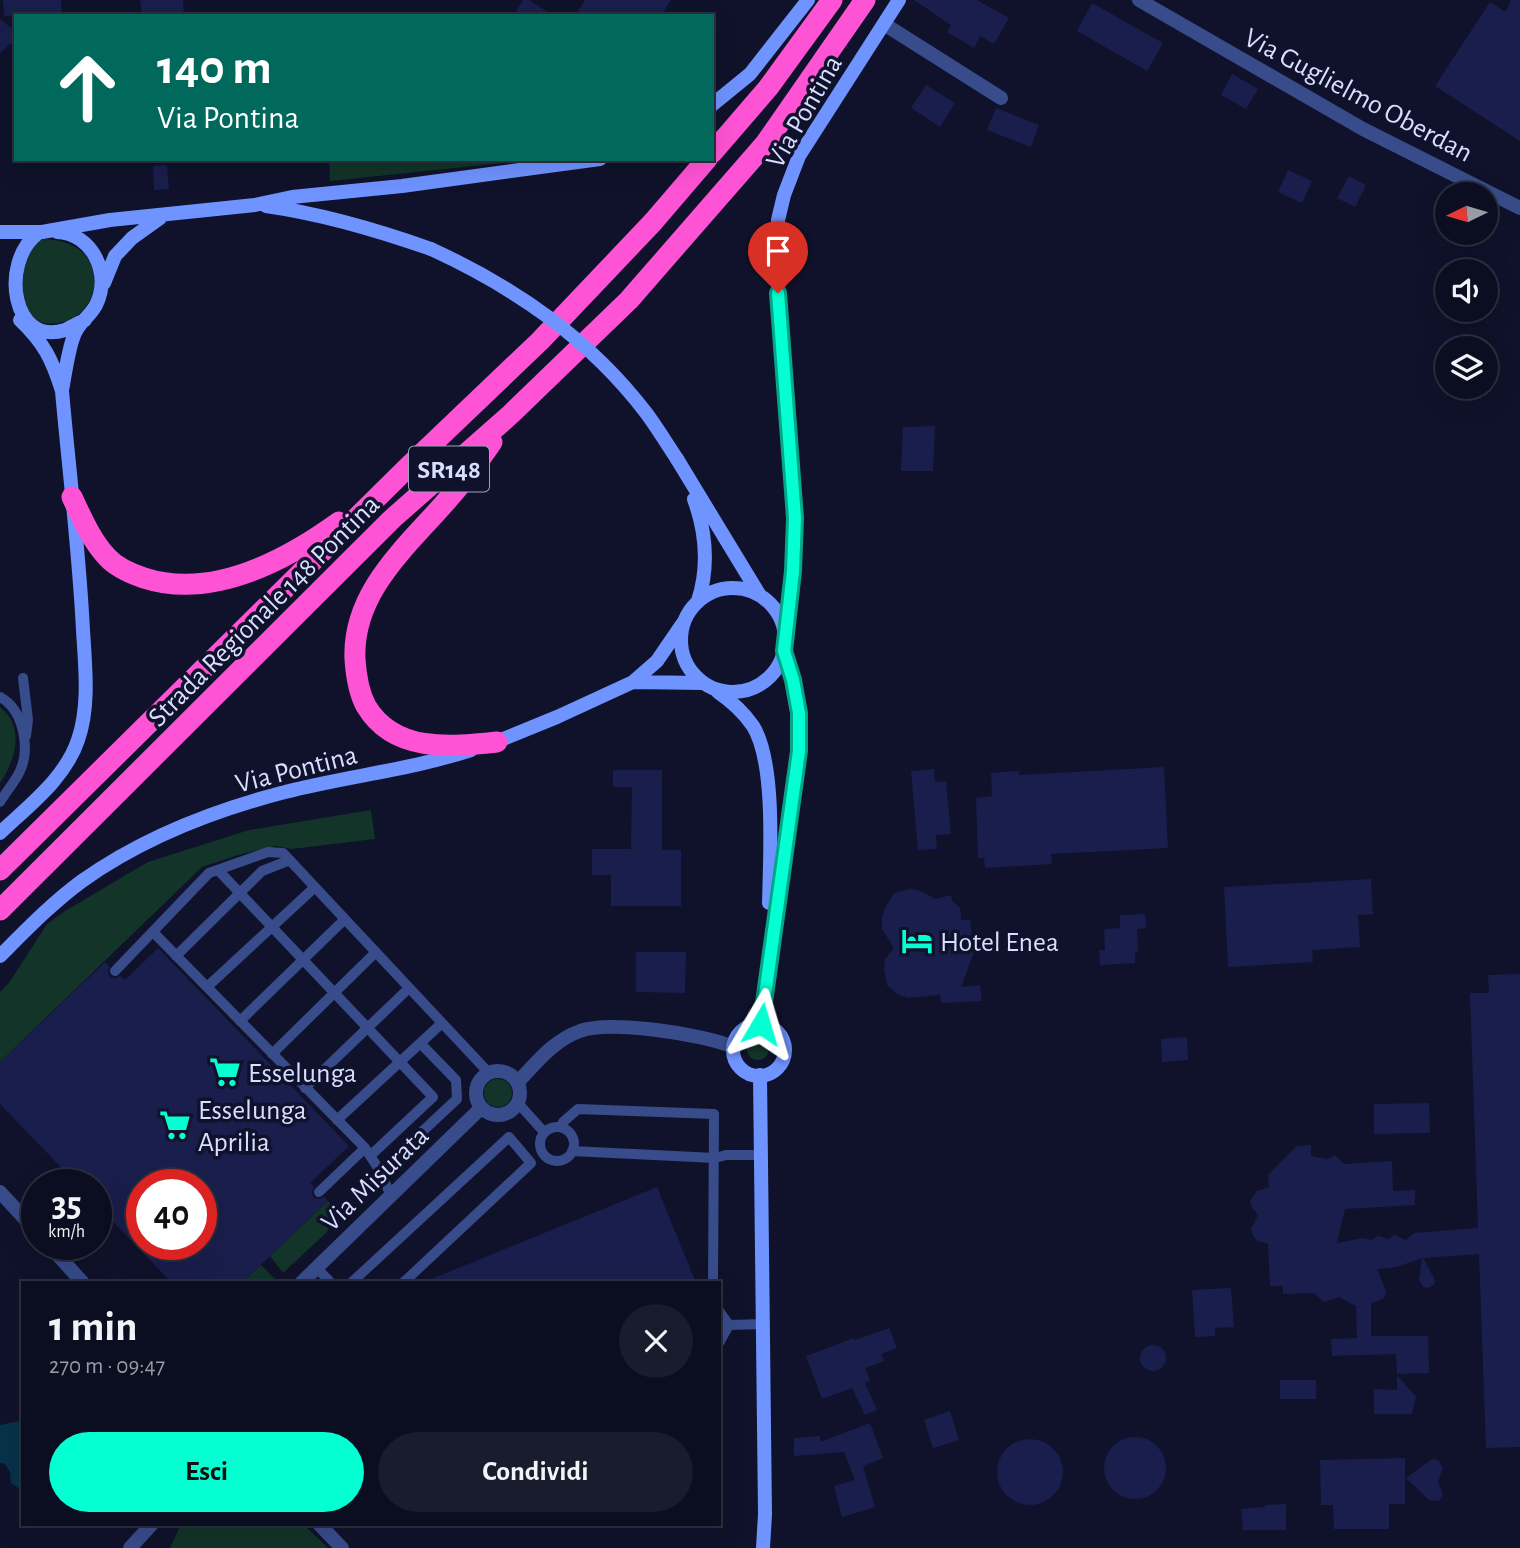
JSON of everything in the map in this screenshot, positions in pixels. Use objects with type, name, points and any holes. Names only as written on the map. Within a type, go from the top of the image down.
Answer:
[{"type":"highway","points":[[714,151],[768,88],[832,0]]},
{"type":"highway","name":"Strada Regionale 148 Pontina","points":[[0,910],[392,519],[511,414],[629,300],[765,144],[864,0]]},
{"type":"highway","name":"Strada Regionale 148 Pontina","points":[[0,870],[409,466],[540,341],[653,222],[705,161]]},
{"type":"highway","points":[[497,742],[449,747],[422,744],[391,732],[374,716],[364,701],[357,681],[355,654],[359,625],[378,580],[472,471],[511,414]]},
{"type":"highway","points":[[72,497],[90,533],[108,559],[134,574],[161,583],[195,584],[226,579],[257,569],[298,549],[337,523],[409,466]]},
{"type":"street","name":"Via Pontina","points":[[714,102],[750,74],[808,0]]},
{"type":"street","name":"Via Pontina","points":[[785,634],[793,571],[795,527],[777,272],[778,220],[799,156],[899,0]]},
{"type":"street","name":"Via Guglielmo Oberdan","points":[[1139,0],[1363,129],[1520,208]]},
{"type":"street","points":[[884,24],[1001,99]]},
{"type":"street","points":[[0,833],[49,786],[68,761],[78,741],[83,722],[85,696],[85,662],[62,391],[54,363],[39,338],[4,301],[4,267],[13,250],[23,240],[42,232],[110,220],[255,205],[292,197],[402,186],[585,161]]},
{"type":"street","points":[[255,205],[329,218],[374,229],[431,248],[479,271],[522,297],[572,335],[611,372],[646,414],[677,459],[759,594],[771,604],[780,618],[785,634],[782,659],[770,678],[752,690],[727,693],[708,687]]},
{"type":"street","points":[[62,391],[75,331],[96,306],[116,256],[132,238],[164,216]]},
{"type":"street","points":[[0,232],[64,232],[86,244],[99,263],[102,290]]},
{"type":"street","points":[[20,320],[40,330],[63,330],[85,320]]},
{"type":"street","points":[[677,459],[690,486],[704,534],[705,572],[698,601]]},
{"type":"street","points":[[759,594],[727,588],[712,592],[689,611],[680,637],[686,664],[708,687],[746,716],[754,727],[763,754],[769,838],[769,954]]},
{"type":"street","name":"Via Pontina","points":[[0,956],[50,907],[83,880],[164,835],[275,795],[338,780],[416,767],[497,742],[633,682],[657,661],[683,623]]},
{"type":"street","points":[[761,1024],[799,751],[799,713],[784,651]]},
{"type":"street","name":"Via Pontina","points":[[633,682],[708,687]]},
{"type":"street","points":[[753,1024],[761,1024],[775,1028],[781,1035],[785,1052],[778,1068],[766,1075],[741,1069],[733,1047],[741,1031],[753,1024]]},
{"type":"street","points":[[518,1082],[550,1049],[587,1028],[614,1026],[702,1036],[733,1047]]},
{"type":"street","points":[[488,1072],[506,1072],[518,1082],[518,1103],[508,1113],[500,1115],[481,1108],[475,1094],[476,1087],[488,1072]]},
{"type":"street","points":[[760,1075],[764,1324],[763,1548]]},
{"type":"street","name":"Via Misurata","points":[[303,1281],[481,1108]]},
{"type":"street","points":[[0,1192],[21,1215]]},
{"type":"street","points":[[62,1260],[81,1281]]},
{"type":"street","points":[[130,1548],[150,1526]]},
{"type":"street","points":[[329,1528],[342,1548]]},
{"type":"lane","points":[[0,802],[20,772],[25,747],[28,720],[23,678]]},
{"type":"lane","points":[[0,697],[18,713],[25,747]]},
{"type":"lane","points":[[115,971],[209,873],[268,852],[283,853],[488,1072]]},
{"type":"lane","points":[[176,956],[262,871],[290,860]]},
{"type":"lane","points":[[218,870],[433,1097],[319,1192]]},
{"type":"lane","points":[[207,987],[315,887]]},
{"type":"lane","points":[[240,1021],[345,919]]},
{"type":"lane","points":[[153,932],[367,1152],[380,1171],[391,1196]]},
{"type":"lane","points":[[272,1054],[376,952]]},
{"type":"lane","points":[[306,1088],[410,988]]},
{"type":"lane","points":[[337,1120],[442,1023]]},
{"type":"lane","points":[[380,1171],[457,1099],[456,1080],[420,1043]]},
{"type":"lane","points":[[518,1103],[544,1132]]},
{"type":"lane","points":[[562,1127],[563,1122],[578,1109],[714,1114],[713,1281]]},
{"type":"lane","points":[[562,1127],[573,1136],[572,1151],[564,1160],[558,1161],[545,1156],[541,1151],[540,1137],[550,1128],[562,1127]]},
{"type":"lane","points":[[353,1281],[509,1137],[531,1163]]},
{"type":"lane","points":[[406,1281],[541,1151]]},
{"type":"lane","points":[[572,1151],[715,1158],[726,1155],[762,1155]]},
{"type":"lane","points":[[317,1268],[329,1281]]},
{"type":"lane","points":[[721,1314],[729,1325]]},
{"type":"lane","points":[[729,1325],[764,1324]]},
{"type":"lane","points":[[721,1339],[729,1325]]},
{"type":"green space","points":[[329,161],[523,161],[330,181]]},
{"type":"green space","points":[[43,239],[68,244],[84,254],[93,269],[95,285],[90,300],[79,314],[64,322],[44,323],[24,314],[11,269],[27,246]]},
{"type":"green space","points":[[0,707],[13,724],[15,744],[10,765],[0,783]]},
{"type":"green space","points":[[371,810],[375,839],[292,849],[275,846],[202,867],[0,1062],[0,992],[9,983],[47,924],[65,911],[148,862],[249,830]]},
{"type":"green space","points":[[758,1038],[768,1045],[769,1049],[762,1059],[758,1060],[748,1053],[747,1049],[754,1039]]},
{"type":"green space","points":[[498,1079],[508,1083],[512,1093],[508,1103],[498,1107],[488,1103],[484,1093],[488,1083]]},
{"type":"green space","points":[[328,1201],[336,1211],[327,1232],[283,1273],[270,1256]]},
{"type":"green space","points":[[261,1265],[276,1280],[275,1281],[244,1281]]},
{"type":"green space","points":[[180,1526],[305,1526],[328,1548],[170,1548]]},
{"type":"water","points":[[21,1422],[21,1490],[11,1483],[10,1472],[5,1464],[0,1463],[0,1425]]},
{"type":"building","points":[[3,0],[61,0],[62,14],[4,16]]},
{"type":"building","points":[[140,0],[183,0],[184,14],[142,14]]},
{"type":"building","points":[[523,0],[529,0],[551,14],[514,14]]},
{"type":"building","points":[[585,0],[671,0],[662,14],[576,14]]},
{"type":"building","points":[[914,0],[977,0],[1009,18],[994,44],[980,36],[974,48],[947,32],[951,25]]},
{"type":"building","points":[[1511,0],[1520,0],[1520,141],[1435,86],[1490,2],[1506,12]]},
{"type":"building","points":[[1092,3],[1163,43],[1147,71],[1077,31]]},
{"type":"building","points":[[0,19],[14,30],[14,44],[10,44],[0,53]]},
{"type":"building","points":[[1232,74],[1258,89],[1246,109],[1221,95]]},
{"type":"building","points":[[926,85],[955,103],[940,127],[911,108]]},
{"type":"building","points":[[996,108],[1039,125],[1031,147],[987,130]]},
{"type":"building","points":[[167,165],[169,189],[154,190],[153,166]]},
{"type":"building","points":[[1288,170],[1312,181],[1302,203],[1278,192]]},
{"type":"building","points":[[1349,176],[1366,185],[1355,207],[1337,198]]},
{"type":"building","points":[[935,426],[933,471],[901,471],[903,427]]},
{"type":"building","points":[[1164,767],[1168,848],[1051,854],[1052,864],[985,868],[984,858],[978,858],[976,798],[992,796],[991,773],[1019,771],[1019,775]]},
{"type":"building","points":[[934,769],[935,782],[946,781],[951,834],[936,835],[937,849],[918,850],[911,771]]},
{"type":"building","points":[[613,770],[662,770],[662,850],[681,850],[681,906],[611,906],[611,875],[592,875],[592,849],[631,849],[632,787],[613,787]]},
{"type":"building","points":[[1371,879],[1373,914],[1358,915],[1360,947],[1312,950],[1313,962],[1228,967],[1224,887]]},
{"type":"building","points":[[909,889],[921,891],[935,899],[951,895],[952,901],[960,907],[961,920],[970,920],[974,952],[961,987],[980,985],[982,1001],[941,1003],[940,995],[908,998],[897,994],[887,985],[885,959],[894,948],[882,929],[882,918],[894,893]]},
{"type":"building","points":[[1145,914],[1146,928],[1137,929],[1138,952],[1135,953],[1135,963],[1100,965],[1099,950],[1105,950],[1104,929],[1120,928],[1120,915]]},
{"type":"building","name":"Esselunga Aprilia","points":[[158,948],[349,1146],[310,1183],[314,1187],[314,1198],[324,1197],[328,1201],[244,1281],[170,1281],[150,1260],[217,1260],[217,1169],[126,1169],[126,1235],[112,1221],[112,1169],[63,1169],[0,1104],[0,1062],[105,962],[109,966],[110,977],[120,976],[125,980]]},
{"type":"building","points":[[636,952],[686,952],[685,993],[636,992]]},
{"type":"building","points":[[1520,974],[1520,1447],[1486,1448],[1479,1254],[1423,1258],[1435,1280],[1434,1285],[1428,1288],[1423,1287],[1419,1280],[1422,1258],[1397,1267],[1377,1269],[1386,1291],[1384,1298],[1371,1304],[1371,1336],[1428,1336],[1429,1373],[1397,1374],[1396,1354],[1332,1356],[1331,1339],[1357,1338],[1356,1306],[1339,1297],[1324,1302],[1314,1293],[1283,1294],[1283,1286],[1270,1286],[1268,1244],[1253,1236],[1251,1229],[1258,1215],[1250,1201],[1257,1191],[1269,1187],[1268,1175],[1297,1146],[1311,1145],[1311,1156],[1327,1159],[1335,1155],[1344,1164],[1392,1161],[1393,1191],[1415,1190],[1415,1205],[1345,1209],[1337,1243],[1363,1238],[1371,1240],[1378,1236],[1388,1239],[1395,1235],[1406,1240],[1414,1233],[1478,1228],[1470,993],[1489,993],[1488,975]]},
{"type":"building","points":[[1187,1037],[1188,1060],[1162,1062],[1161,1039]]},
{"type":"building","points":[[1429,1103],[1430,1133],[1374,1134],[1374,1104]]},
{"type":"building","points":[[657,1187],[695,1281],[426,1281]]},
{"type":"building","points":[[1231,1288],[1234,1327],[1215,1328],[1215,1336],[1195,1337],[1192,1290]]},
{"type":"building","points":[[889,1328],[897,1348],[881,1354],[884,1361],[865,1368],[870,1380],[865,1383],[877,1410],[865,1415],[852,1388],[822,1399],[806,1356]]},
{"type":"building","points":[[1153,1345],[1163,1348],[1166,1358],[1163,1368],[1153,1371],[1143,1368],[1140,1358],[1143,1348]]},
{"type":"building","points":[[1397,1375],[1416,1397],[1412,1414],[1374,1414],[1374,1389],[1397,1390]]},
{"type":"building","points":[[1280,1380],[1316,1380],[1316,1399],[1280,1399]]},
{"type":"building","points":[[950,1411],[959,1440],[933,1448],[924,1420]]},
{"type":"building","points":[[870,1423],[883,1458],[863,1466],[875,1507],[842,1517],[834,1486],[855,1480],[844,1452],[794,1456],[794,1438],[820,1436],[820,1442]]},
{"type":"building","points":[[1129,1437],[1141,1437],[1157,1446],[1164,1456],[1164,1480],[1157,1490],[1141,1499],[1129,1499],[1118,1494],[1109,1485],[1104,1474],[1104,1462],[1109,1451],[1118,1442]]},
{"type":"building","points":[[1030,1439],[1043,1441],[1058,1454],[1063,1472],[1061,1485],[1048,1500],[1030,1505],[1017,1503],[1002,1490],[997,1472],[999,1459],[1012,1444]]},
{"type":"building","points":[[1405,1458],[1405,1504],[1389,1504],[1389,1529],[1334,1529],[1333,1505],[1321,1505],[1320,1460]]},
{"type":"building","points":[[1432,1459],[1438,1460],[1443,1468],[1438,1482],[1443,1494],[1440,1500],[1434,1501],[1429,1500],[1406,1478]]},
{"type":"building","points":[[1286,1504],[1286,1530],[1243,1530],[1241,1509]]},
{"type":"place","name":"Hotel Enea","points":[[917,941]]},
{"type":"place","name":"Esselunga","points":[[225,1072]]},
{"type":"place","name":"Esselunga Aprilia","points":[[175,1125]]},
{"type":"route","points":[[761,1024],[797,773],[800,733],[793,680],[784,651],[793,571],[795,518],[778,293]]}]
